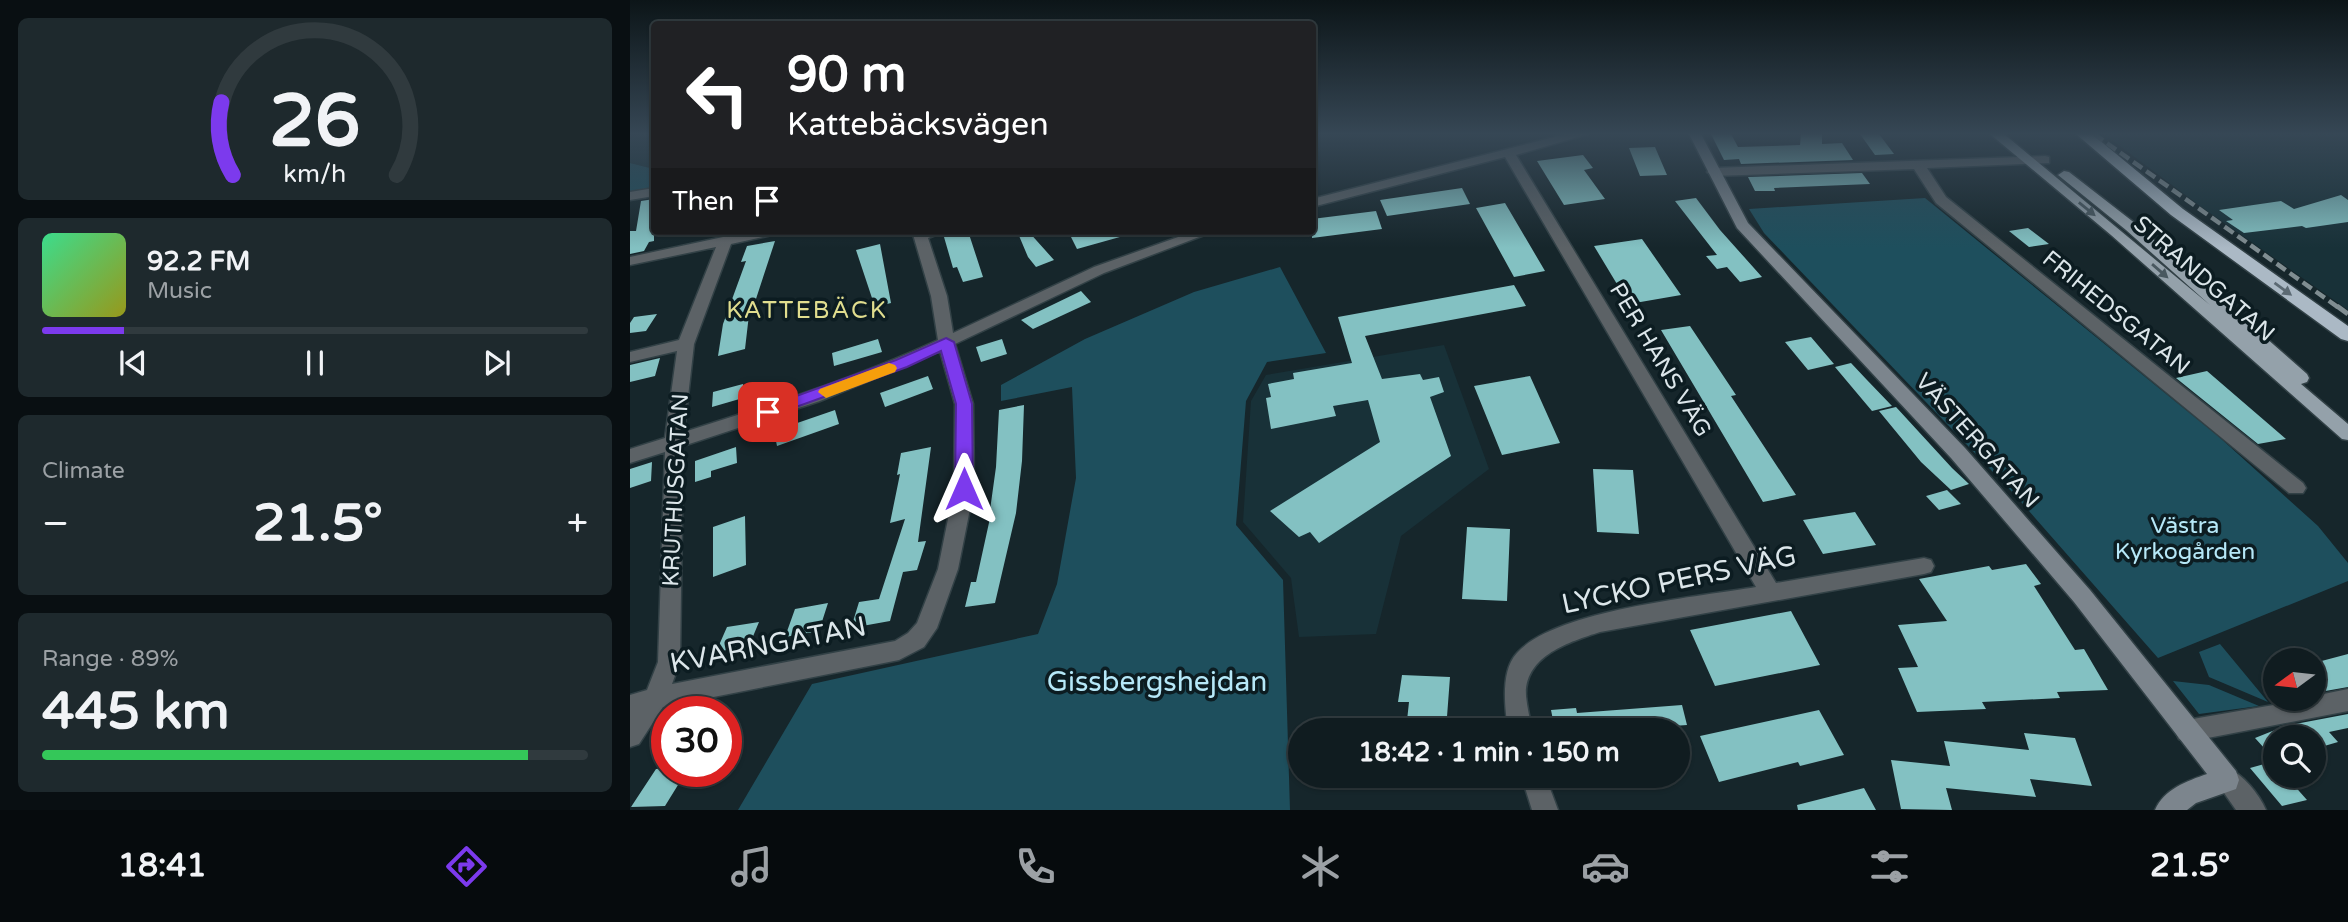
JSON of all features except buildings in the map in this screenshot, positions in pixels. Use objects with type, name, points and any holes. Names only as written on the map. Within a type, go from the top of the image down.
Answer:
[{"type":"highway","points":[[2129,172],[2177,212],[2348,335]]},
{"type":"main road","name":"STRANDGATAN","points":[[2042,172],[2116,232],[2348,434]]},
{"type":"main road","name":"STRANDGATAN","points":[[2060,172],[2131,227],[2348,419]]},
{"type":"street","points":[[1316,202],[1435,172]]},
{"type":"street","name":"PER HANS VÄG","points":[[1520,172],[1770,591]]},
{"type":"street","points":[[1713,172],[1718,172]]},
{"type":"street","name":"VÄSTERGATAN","points":[[1713,172],[1742,225],[1958,453],[2082,596],[2227,780]]},
{"type":"street","name":"FRIHEDSGATAN","points":[[1923,172],[1941,200],[2296,488]]},
{"type":"street","points":[[630,197],[651,193]]},
{"type":"street","points":[[630,261],[753,235]]},
{"type":"street","points":[[921,235],[939,296],[946,342]]},
{"type":"street","points":[[630,456],[814,397],[902,363],[1099,270],[1197,235]]},
{"type":"street","name":"KRUTHUSGATAN","points":[[657,696],[670,662],[674,442],[685,344],[725,241]]},
{"type":"street","name":"KVARNGATAN","points":[[666,696],[899,650],[916,640],[926,628],[948,569],[964,489],[964,404],[946,342]]},
{"type":"street","points":[[630,357],[685,344]]},
{"type":"street","name":"LYCKO PERS VÄG","points":[[1518,718],[1514,694],[1524,660],[1556,637],[1600,623],[1924,566]]},
{"type":"street","name":"KVARNGATAN","points":[[630,706],[651,700]]},
{"type":"street","points":[[2187,731],[2348,700]]},
{"type":"street","name":"KRUTHUSGATAN","points":[[630,736],[651,705]]},
{"type":"street","points":[[2168,810],[2188,793],[2227,780],[2253,810]]},
{"type":"street","points":[[1537,788],[1545,810]]},
{"type":"shaded area","points":[[2154,172],[2348,172],[2348,310]]},
{"type":"shaded area","points":[[1444,345],[1489,469],[1401,536],[1376,634],[1299,637],[1291,578],[1243,522],[1251,401],[1266,375]]},
{"type":"green space","points":[[630,172],[651,172],[651,188],[630,192]]},
{"type":"green space","name":"Västra Kyrkogården","points":[[1925,198],[2218,436],[2318,526],[2348,563],[2348,581],[2158,658],[2015,495],[1764,233],[1749,209]]},
{"type":"green space","name":"Gissbergshejdan","points":[[1280,267],[1326,353],[1267,362],[1246,401],[1236,525],[1283,580],[1290,810],[738,810],[812,684],[1038,634],[1057,584],[1076,478],[1072,387],[1001,401],[1001,385],[1085,339],[1194,292]]},
{"type":"green space","points":[[2220,644],[2263,696],[2263,700],[2209,677],[2199,652]]},
{"type":"green space","points":[[2173,681],[2209,685],[2259,706],[2199,714]]},
{"type":"railway","points":[[2147,172],[2339,308]]},
{"type":"railway","points":[[2337,306],[2348,314]]},
{"type":"slow traffic","points":[[826,392],[889,368]]},
{"type":"district","name":"KATTEBÄCK","points":[[807,310]]},
{"type":"route","points":[[768,412],[902,363],[946,342],[964,404],[964,489]]}]
